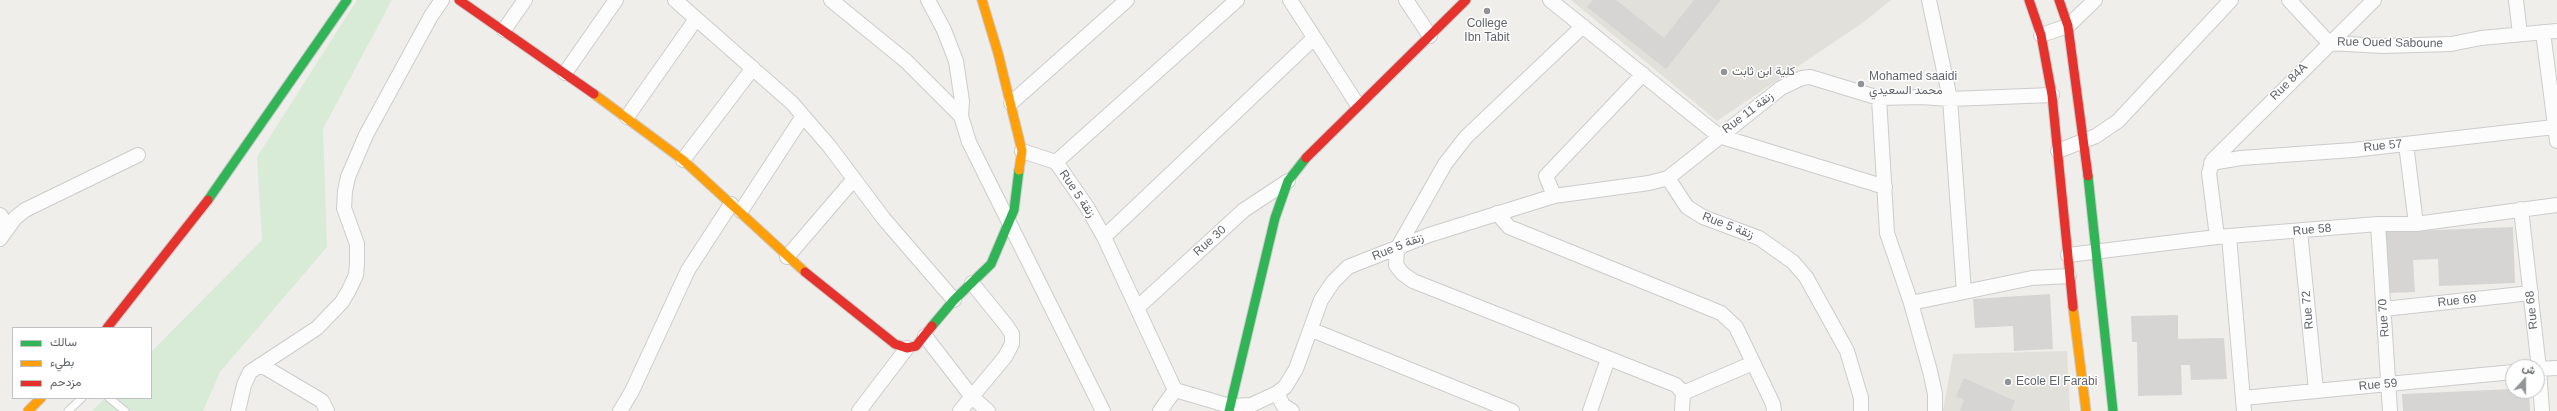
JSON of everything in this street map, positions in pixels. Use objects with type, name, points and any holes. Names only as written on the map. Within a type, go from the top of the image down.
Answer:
[{"type":"street","points":[[108,327],[168,253],[219,185],[328,31],[347,0]]},
{"type":"street","points":[[238,411],[248,375],[317,328],[342,302],[349,290],[356,275],[357,244],[344,208],[345,190],[348,177],[366,135],[431,16],[442,0]]},
{"type":"street","points":[[459,0],[627,117],[683,160],[815,282],[895,344],[907,348],[916,346],[954,300],[990,264],[1009,225],[1017,193],[1022,151],[983,0]]},
{"type":"street","points":[[504,30],[525,0]]},
{"type":"street","points":[[565,73],[616,0]]},
{"type":"street","points":[[675,0],[753,68],[803,116],[884,219],[954,300]]},
{"type":"street","points":[[830,0],[906,61],[961,116]]},
{"type":"street","points":[[928,0],[944,30],[956,61],[962,100],[961,116],[969,142],[1009,225],[1103,411]]},
{"type":"street","points":[[1010,103],[1127,0]]},
{"type":"street","points":[[1056,162],[1237,0]]},
{"type":"street","points":[[1290,0],[1357,104]]},
{"type":"street","points":[[1406,0],[1430,36]]},
{"type":"street","points":[[1229,408],[1273,224],[1288,181],[1314,148],[1357,104],[1466,0]]},
{"type":"street","points":[[1550,0],[1719,136],[1885,187]]},
{"type":"street","points":[[1930,0],[1950,99],[1964,292]]},
{"type":"street","points":[[2029,0],[2041,35],[2052,95],[2069,276],[2086,411]]},
{"type":"street","points":[[2059,0],[2068,26],[2084,141],[2095,253],[2102,290],[2113,411]]},
{"type":"street","points":[[2041,35],[2068,26],[2095,0]]},
{"type":"street","points":[[2058,151],[2084,141],[2118,121],[2231,0]]},
{"type":"street","name":"Rue Oued Saboune","points":[[2289,0],[2329,42],[2383,46],[2451,44],[2481,38],[2550,31]]},
{"type":"street","name":"Rue 84A","points":[[2210,166],[2220,151],[2329,42],[2374,0]]},
{"type":"street","points":[[2516,0],[2520,34]]},
{"type":"street","points":[[627,117],[696,19]]},
{"type":"street","points":[[1583,26],[1466,137],[1445,164],[1397,249],[1396,265],[1402,274],[1414,281],[1676,385],[1682,393],[1682,411]]},
{"type":"street","points":[[2550,31],[2557,142]]},
{"type":"street","points":[[1104,237],[1314,38]]},
{"type":"street","points":[[683,160],[753,68]]},
{"type":"street","points":[[1554,196],[1546,176],[1643,74]]},
{"type":"street","name":"Rue 11 زنقة","points":[[1668,178],[1781,88],[1802,78],[1810,77],[1879,98],[1921,97],[1950,99],[2052,95]]},
{"type":"street","points":[[1879,98],[1887,233],[1911,303],[1933,384],[1935,411]]},
{"type":"street","points":[[620,411],[632,391],[688,270],[736,208],[803,116]]},
{"type":"street","name":"Rue 57","points":[[2210,166],[2241,158],[2406,144],[2555,118]]},
{"type":"street","points":[[2406,144],[2416,224]]},
{"type":"street","name":"Rue 5 زنقة","points":[[1022,151],[1056,162],[1087,207],[1104,237],[1175,390],[1229,408],[1251,405],[1277,393],[1285,387],[1296,369],[1312,330],[1321,300],[1343,270],[1429,235],[1554,196],[1649,183],[1668,178],[1687,207],[1703,217],[1759,238],[1792,262],[1806,277],[1847,351],[1861,398],[1861,411]]},
{"type":"street","points":[[0,239],[20,213],[36,203],[138,155]]},
{"type":"street","points":[[2210,166],[2223,236],[2244,405]]},
{"type":"street","points":[[787,257],[854,179]]},
{"type":"street","name":"Rue 30","points":[[1137,308],[1244,210],[1288,181]]},
{"type":"street","name":"Rue 58","points":[[2068,255],[2095,253],[2223,236],[2378,224],[2416,224],[2557,205]]},
{"type":"street","name":"Rue 68","points":[[2521,209],[2537,359]]},
{"type":"street","points":[[1497,213],[1509,227],[1721,313],[1736,327],[1773,404],[1774,411]]},
{"type":"street","points":[[0,215],[8,227]]},
{"type":"street","name":"Rue 70","points":[[2378,224],[2390,411]]},
{"type":"street","name":"Rue 72","points":[[2300,231],[2316,390]]},
{"type":"street","points":[[1911,303],[2032,278],[2069,276]]},
{"type":"street","points":[[960,411],[1005,357],[1012,344],[1012,334],[972,282]]},
{"type":"street","name":"Rue 69","points":[[2384,309],[2531,293]]},
{"type":"street","points":[[1312,330],[1512,411]]},
{"type":"street","points":[[925,336],[972,397],[988,411]]},
{"type":"street","points":[[859,411],[907,348]]},
{"type":"street","points":[[1590,411],[1608,359]]},
{"type":"street","points":[[1682,393],[1753,363]]},
{"type":"street","points":[[261,365],[322,401],[327,411]]},
{"type":"street","points":[[2545,369],[2557,368]]},
{"type":"street","name":"Rue 59","points":[[2244,405],[2316,390],[2505,373]]},
{"type":"street","points":[[1160,411],[1175,390]]},
{"type":"street","points":[[1277,393],[1283,405],[1292,411]]},
{"type":"street","points":[[28,411],[40,399]]},
{"type":"street","name":"Rue 68","points":[[2541,399],[2542,411]]},
{"type":"lane","points":[[68,411],[81,399]]},
{"type":"lane","points":[[109,399],[125,411]]},
{"type":"shaded area","name":"كلية ابن ثابت","points":[[1571,0],[1891,0],[1864,22],[1717,121]]},
{"type":"shaded area","name":"Ecole El Farabi","points":[[2067,351],[2070,411],[1943,411],[1953,354]]},
{"type":"green space","points":[[357,0],[392,0],[323,129],[327,247],[220,372],[203,411],[92,411],[104,399],[152,399],[152,351],[262,240],[257,157]]},
{"type":"building","points":[[1593,0],[1616,0],[1664,38],[1694,0],[1721,0],[1666,69],[1587,7]]},
{"type":"building","points":[[2513,227],[2515,283],[2439,286],[2438,259],[2413,260],[2415,292],[2388,293],[2385,232]]},
{"type":"building","points":[[2050,294],[2053,349],[2014,351],[2013,326],[1975,328],[1973,299]]},
{"type":"building","points":[[2178,315],[2178,339],[2224,338],[2227,379],[2191,380],[2190,365],[2181,365],[2182,395],[2138,396],[2137,342],[2132,342],[2131,316]]},
{"type":"building","points":[[1964,378],[2015,401],[2011,411],[1960,411],[1964,400],[1956,396]]},
{"type":"building","points":[[2505,389],[2505,399],[2529,399],[2530,411],[2403,411],[2402,394]]},
{"type":"traffic: fast","points":[[208,200],[347,0]]},
{"type":"traffic: fast","points":[[1229,411],[1275,218],[1288,181],[1306,158]]},
{"type":"traffic: fast","points":[[932,326],[954,300],[991,264],[1014,210],[1019,170]]},
{"type":"traffic: fast","points":[[2088,176],[2113,411]]},
{"type":"traffic: slow","points":[[982,0],[998,53],[1022,151],[1019,170]]},
{"type":"traffic: slow","points":[[594,94],[683,160],[805,272]]},
{"type":"traffic: slow","points":[[2073,307],[2086,411]]},
{"type":"traffic: slow","points":[[28,411],[40,399]]},
{"type":"traffic: jam","points":[[459,0],[594,94]]},
{"type":"traffic: jam","points":[[1306,158],[1466,0]]},
{"type":"traffic: jam","points":[[2029,0],[2041,35],[2052,95],[2073,307]]},
{"type":"traffic: jam","points":[[2059,0],[2068,26],[2088,176]]},
{"type":"traffic: jam","points":[[108,327],[208,200]]},
{"type":"traffic: jam","points":[[805,272],[895,344],[907,348],[916,346],[932,326]]},
{"type":"place","name":"College Ibn Tabit","points":[[1487,11]]},
{"type":"place","name":"كلية ابن ثابت","points":[[1724,72]]},
{"type":"place","name":"Mohamed saaidi محمد السعيدي","points":[[1861,84]]},
{"type":"place","name":"Ecole El Farabi","points":[[2008,382]]}]
